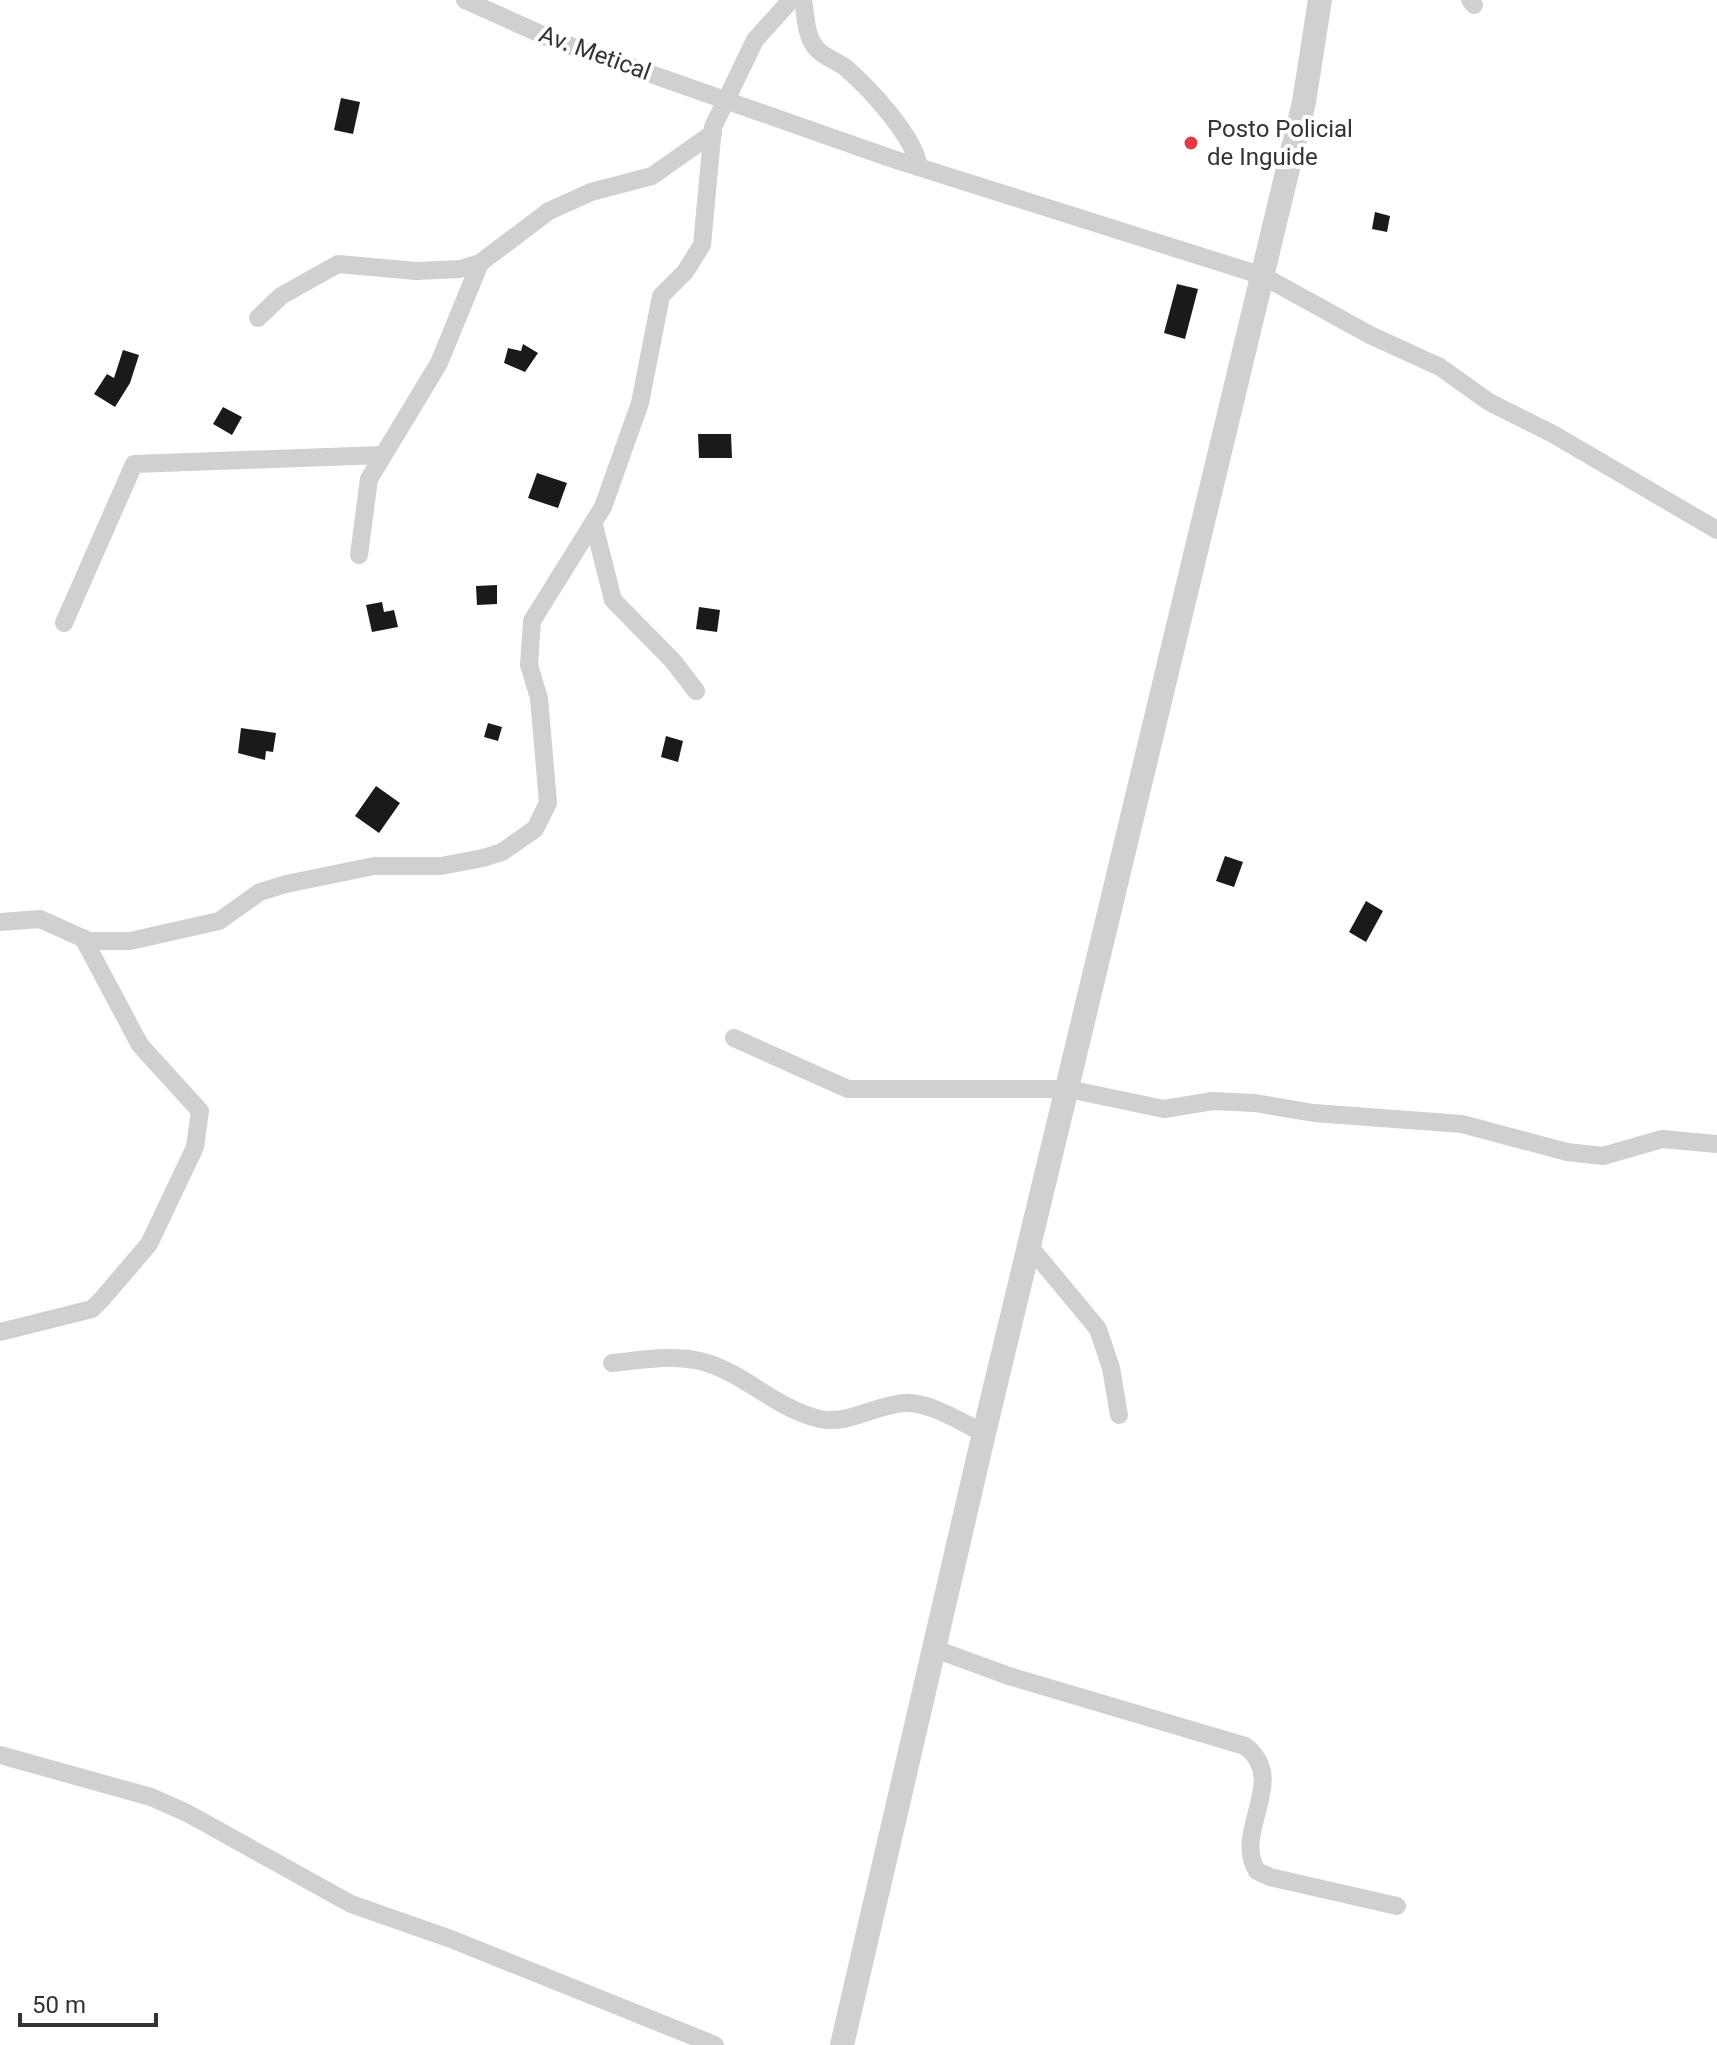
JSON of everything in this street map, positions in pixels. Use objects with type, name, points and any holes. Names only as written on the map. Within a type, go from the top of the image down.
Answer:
[{"type":"street","name":"Av. Metical","points":[[465,0],[554,40],[919,167],[1263,276],[1370,335],[1440,367],[1489,402],[1564,440],[1717,530]]},
{"type":"street","points":[[0,922],[40,919],[83,938],[107,943],[198,927],[219,921],[260,892],[286,884],[374,866],[466,863],[502,852],[542,820],[548,803],[539,698],[529,665],[532,621],[594,525],[640,403],[661,296],[685,272],[702,245],[713,133],[726,100],[755,40],[791,0]]},
{"type":"street","points":[[803,0],[808,30],[816,49],[853,75],[898,126],[917,154],[919,167]]},
{"type":"street","points":[[842,2045],[984,1433],[1304,102],[1320,0]]},
{"type":"street","points":[[258,318],[281,296],[338,264],[416,271],[460,269],[480,263],[549,211],[591,192],[652,176],[713,133]]},
{"type":"street","points":[[359,555],[369,479],[439,363],[480,263]]},
{"type":"street","points":[[64,623],[128,468],[134,464],[382,455]]},
{"type":"street","points":[[594,525],[613,600],[673,661],[696,691]]},
{"type":"street","points":[[0,1332],[95,1307],[149,1244],[195,1147],[200,1111],[140,1045],[83,938]]},
{"type":"street","points":[[734,1038],[848,1089],[1068,1089],[1164,1109],[1231,1102],[1289,1107],[1314,1113],[1462,1124],[1567,1152],[1603,1156],[1662,1139],[1717,1144]]},
{"type":"street","points":[[1030,1247],[1098,1329],[1111,1368],[1119,1415]]},
{"type":"street","points":[[612,1363],[689,1359],[717,1367],[774,1402],[819,1419],[840,1420],[905,1402],[934,1410],[984,1433]]},
{"type":"street","points":[[935,1649],[1009,1676],[1245,1746],[1263,1770],[1263,1788],[1252,1850],[1257,1871],[1397,1906]]},
{"type":"street","points":[[0,1755],[151,1797],[187,1813],[351,1904],[440,1934],[715,2045]]},
{"type":"building","points":[[341,98],[360,102],[353,134],[334,130]]},
{"type":"building","points":[[1375,212],[1390,216],[1387,232],[1372,229]]},
{"type":"building","points":[[1177,284],[1198,289],[1185,339],[1164,333]]},
{"type":"building","points":[[523,344],[538,353],[525,372],[504,363],[508,348],[521,351]]},
{"type":"building","points":[[123,350],[139,355],[130,383],[115,407],[94,394],[107,374],[114,378]]},
{"type":"building","points":[[223,407],[242,417],[232,435],[213,424]]},
{"type":"building","points":[[698,434],[731,434],[732,458],[699,458]]},
{"type":"building","points":[[537,473],[567,483],[558,508],[528,498]]},
{"type":"building","points":[[497,585],[497,604],[477,605],[476,586]]},
{"type":"building","points":[[382,602],[384,612],[394,610],[398,627],[372,632],[366,605]]},
{"type":"building","points":[[699,607],[720,610],[717,632],[696,629]]},
{"type":"building","points":[[488,723],[502,727],[498,741],[484,737]]},
{"type":"building","points":[[241,728],[276,733],[273,752],[266,751],[265,760],[238,753]]},
{"type":"building","points":[[666,736],[683,741],[678,762],[661,757]]},
{"type":"building","points":[[376,786],[400,803],[379,833],[355,816]]},
{"type":"building","points":[[1225,856],[1243,862],[1234,887],[1216,881]]},
{"type":"building","points":[[1366,901],[1383,911],[1366,942],[1349,932]]},
{"type":"place","name":"Posto Policial de Inguide","points":[[1191,143]]}]
